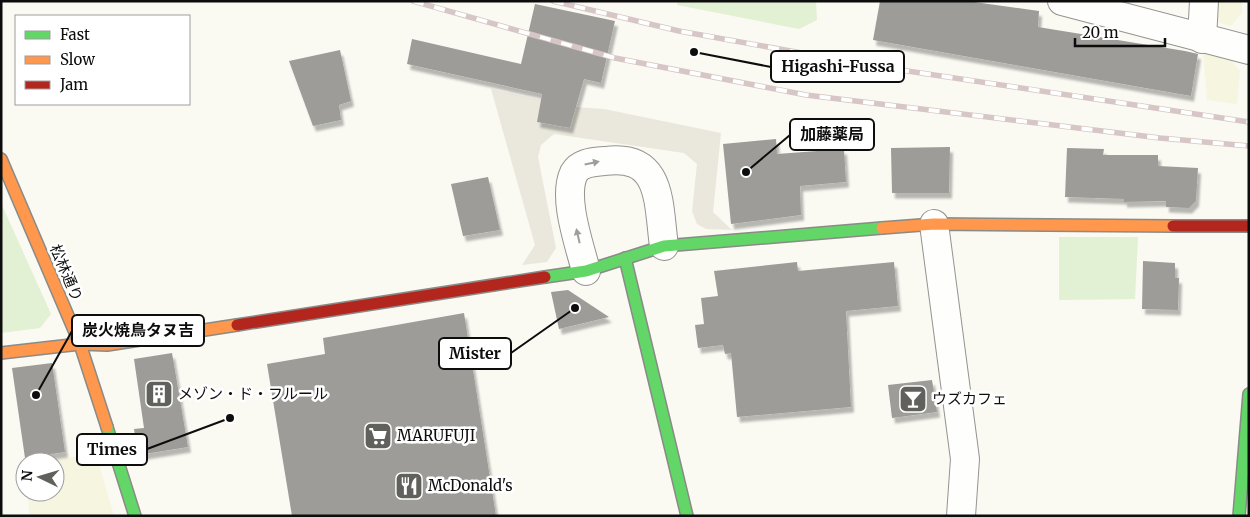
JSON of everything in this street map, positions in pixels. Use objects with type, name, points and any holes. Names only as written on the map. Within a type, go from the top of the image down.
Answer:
[{"type":"street","points":[[1062,1],[1249,50]]},
{"type":"street","points":[[1202,39],[1204,1]]},
{"type":"street","name":"松林通り","points":[[1,158],[80,344],[135,516]]},
{"type":"street","points":[[586,271],[569,200],[574,173],[586,163],[618,159],[639,164],[654,181],[664,246]]},
{"type":"street","points":[[1,353],[80,344],[108,345],[586,271],[664,246],[934,224],[1249,226]]},
{"type":"street","points":[[934,224],[965,460],[961,516]]},
{"type":"street","points":[[625,258],[688,516]]},
{"type":"street","points":[[1239,516],[1249,394]]},
{"type":"green space","points":[[678,1],[816,1],[817,20],[799,29],[677,5]]},
{"type":"green space","points":[[1213,1],[1242,1],[1242,13],[1231,26],[1211,20]]},
{"type":"green space","points":[[1203,50],[1228,57],[1240,71],[1237,104],[1207,100]]},
{"type":"green space","points":[[1,203],[51,314],[40,328],[1,333]]},
{"type":"green space","points":[[1059,237],[1138,237],[1135,299],[1059,300]]},
{"type":"green space","points":[[96,454],[114,516],[30,516],[28,502],[65,502],[65,458]]},
{"type":"shaded area","points":[[491,89],[541,100],[538,122],[570,128],[576,107],[604,109],[721,133],[713,212],[732,230],[706,229],[697,224],[692,211],[697,164],[684,153],[554,134],[541,145],[538,157],[556,248],[547,262],[522,265],[535,245]]},
{"type":"building","points":[[880,1],[967,1],[1039,11],[1038,27],[1198,54],[1191,96],[873,40]]},
{"type":"building","points":[[535,4],[615,21],[601,83],[584,79],[570,128],[537,122],[542,94],[407,64],[412,39],[521,64]]},
{"type":"building","points":[[340,50],[351,101],[339,105],[341,120],[313,126],[289,61]]},
{"type":"building","points":[[776,139],[777,154],[844,149],[846,182],[800,186],[801,215],[731,224],[723,144]]},
{"type":"building","points":[[950,147],[949,193],[892,193],[891,148]]},
{"type":"building","points":[[1067,148],[1104,149],[1103,155],[1158,155],[1158,166],[1198,168],[1196,201],[1189,208],[1166,207],[1166,201],[1124,202],[1124,199],[1065,197]]},
{"type":"building","points":[[488,177],[500,230],[463,236],[451,184]]},
{"type":"building","points":[[1143,261],[1175,263],[1175,278],[1179,278],[1178,310],[1142,309]]},
{"type":"building","points":[[797,262],[798,271],[894,262],[898,306],[846,311],[851,407],[737,417],[731,353],[725,354],[723,345],[698,348],[695,325],[704,324],[701,298],[718,296],[714,271]]},
{"type":"building","points":[[568,290],[609,317],[559,329],[551,292]]},
{"type":"building","points":[[464,313],[496,516],[292,516],[267,364],[325,354],[323,338]]},
{"type":"building","name":"メゾン・ド・フルール","points":[[172,353],[188,447],[138,455],[134,429],[144,428],[134,359]]},
{"type":"building","points":[[52,363],[65,452],[24,452],[12,368]]},
{"type":"building","points":[[932,380],[937,412],[892,418],[888,385]]},
{"type":"railway","points":[[413,1],[615,58],[806,95],[1160,138],[1249,146]]},
{"type":"railway","points":[[553,1],[679,31],[874,66],[1249,122]]},
{"type":"traffic: fast","points":[[545,277],[586,271],[664,246],[882,228]]},
{"type":"traffic: fast","points":[[625,258],[687,516]]},
{"type":"traffic: fast","points":[[1239,516],[1249,394]]},
{"type":"traffic: fast","points":[[107,427],[135,516]]},
{"type":"traffic: slow","points":[[1,159],[80,344],[107,427]]},
{"type":"traffic: slow","points":[[882,228],[934,224],[1173,226]]},
{"type":"traffic: slow","points":[[1,353],[80,344],[107,345],[237,325]]},
{"type":"traffic: jam","points":[[1173,226],[1249,226]]},
{"type":"traffic: jam","points":[[237,325],[545,277]]},
{"type":"place","name":"Higashi-Fussa","points":[[694,52]]},
{"type":"place","name":"加藤薬局","points":[[746,172]]},
{"type":"place","name":"Mister","points":[[575,308]]},
{"type":"place","name":"メゾン・ド・フルール","points":[[159,394]]},
{"type":"place","name":"炭火焼鳥タヌ吉","points":[[36,395]]},
{"type":"place","name":"ウズカフェ","points":[[913,399]]},
{"type":"place","name":"Times","points":[[230,418]]},
{"type":"place","name":"MARUFUJI","points":[[378,436]]},
{"type":"place","name":"McDonald's","points":[[409,486]]}]
